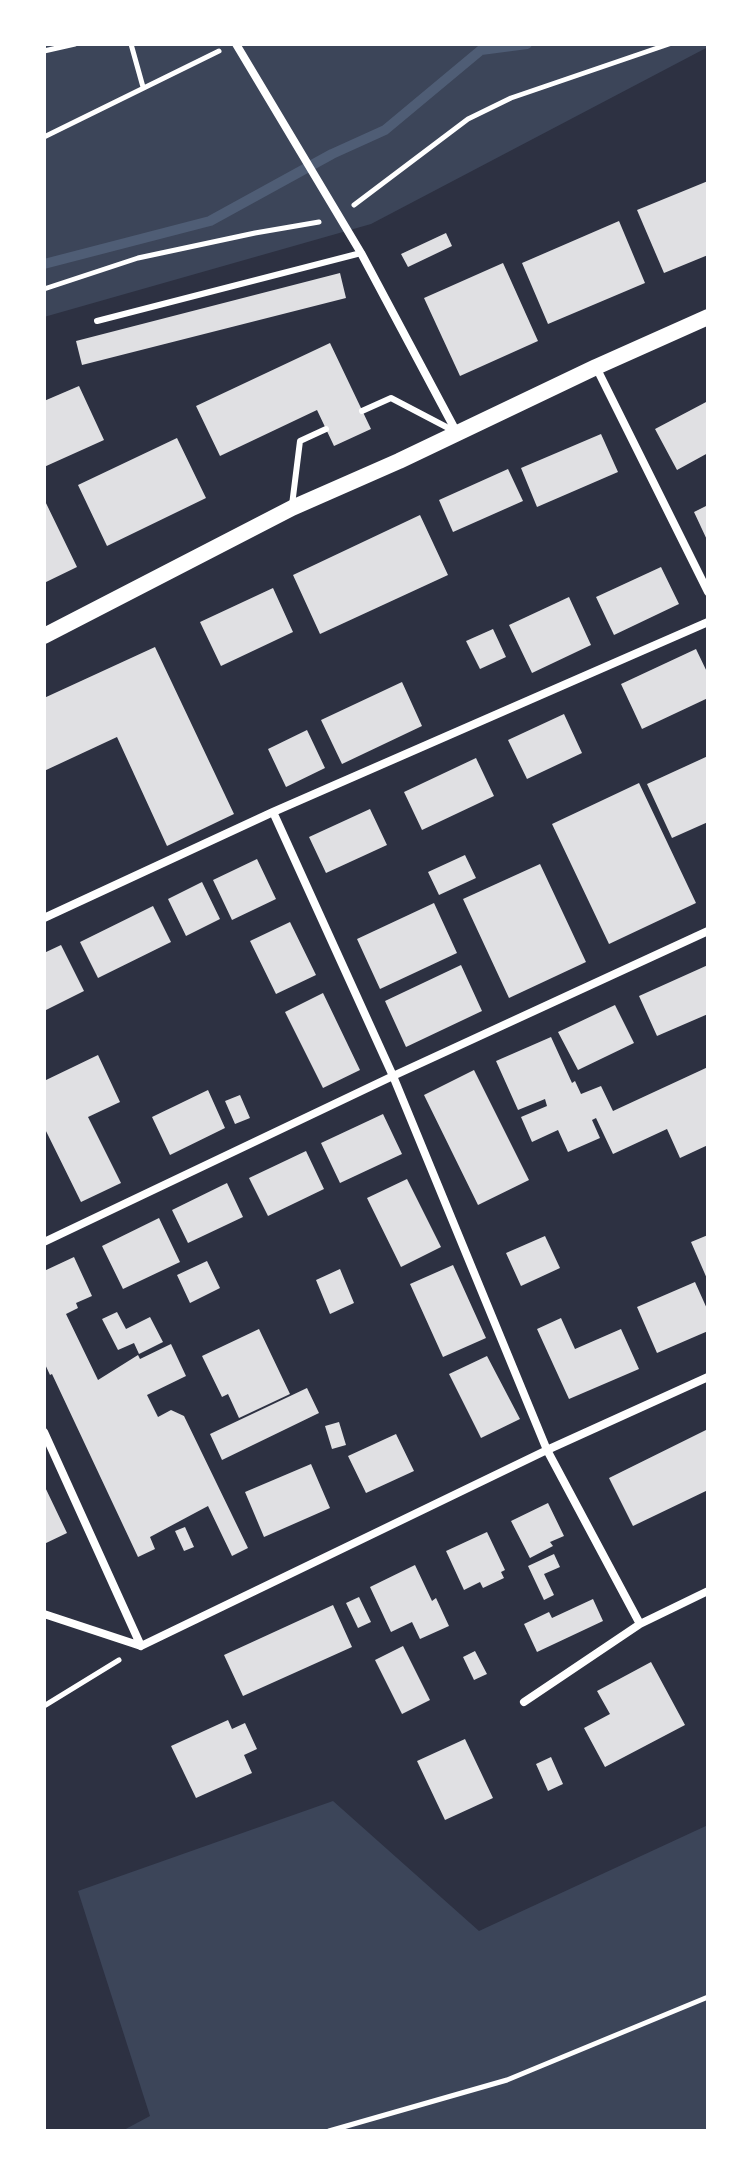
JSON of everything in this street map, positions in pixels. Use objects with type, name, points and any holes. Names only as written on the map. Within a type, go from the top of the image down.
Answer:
[{"type":"main road","points":[[44,636],[292,508],[708,317]]},
{"type":"street","points":[[236,44],[361,253],[457,433]]},
{"type":"street","points":[[596,367],[708,592]]},
{"type":"street","points":[[44,918],[273,812],[708,622]]},
{"type":"street","points":[[273,812],[393,1076],[547,1450],[640,1624]]},
{"type":"street","points":[[44,1242],[708,931]]},
{"type":"street","points":[[44,1614],[141,1646],[547,1450],[708,1377]]},
{"type":"street","points":[[44,1432],[141,1646]]},
{"type":"street","points":[[524,1702],[640,1624],[708,1591]]},
{"type":"lane","points":[[97,321],[361,253]]},
{"type":"lane","points":[[362,411],[391,398],[457,433]]},
{"type":"lane","points":[[292,508],[300,441],[326,429]]},
{"type":"path","points":[[44,51],[75,44]]},
{"type":"path","points":[[131,44],[143,87]]},
{"type":"path","points":[[354,205],[468,119],[511,98],[669,44]]},
{"type":"path","points":[[44,137],[220,50]]},
{"type":"path","points":[[44,289],[138,258],[324,221]]},
{"type":"path","points":[[44,1706],[141,1646]]},
{"type":"path","points":[[329,2131],[507,2080],[708,1997]]},
{"type":"shaded area","points":[[44,44],[708,44],[708,47],[371,224],[44,317]]},
{"type":"shaded area","points":[[333,1801],[479,1931],[708,1825],[708,2131],[122,2131],[150,2116],[78,1891]]},
{"type":"building","points":[[708,181],[708,255],[664,273],[637,210]]},
{"type":"building","points":[[619,221],[645,283],[548,324],[522,263]]},
{"type":"building","points":[[446,233],[452,246],[408,267],[401,254]]},
{"type":"building","points":[[503,263],[538,341],[460,376],[424,298]]},
{"type":"building","points":[[340,273],[346,298],[82,365],[76,341]]},
{"type":"building","points":[[330,343],[371,429],[334,446],[317,410],[220,456],[196,406]]},
{"type":"building","points":[[79,386],[104,440],[44,467],[44,401]]},
{"type":"building","points":[[708,401],[708,453],[677,470],[655,429]]},
{"type":"building","points":[[601,434],[618,472],[537,507],[521,468]]},
{"type":"building","points":[[177,438],[206,498],[107,546],[78,485]]},
{"type":"building","points":[[508,469],[523,501],[453,532],[439,500]]},
{"type":"building","points":[[44,499],[77,567],[44,583]]},
{"type":"building","points":[[708,505],[708,542],[694,512]]},
{"type":"building","points":[[420,515],[448,575],[320,634],[293,575]]},
{"type":"building","points":[[661,567],[679,604],[614,635],[596,597]]},
{"type":"building","points":[[273,588],[293,632],[221,666],[200,622]]},
{"type":"building","points":[[569,597],[591,645],[532,673],[509,625]]},
{"type":"building","points":[[493,629],[506,657],[480,669],[466,641]]},
{"type":"building","points":[[155,647],[234,814],[167,846],[117,737],[44,771],[44,698]]},
{"type":"building","points":[[696,649],[708,674],[708,698],[642,729],[621,684]]},
{"type":"building","points":[[402,682],[422,726],[342,764],[321,720]]},
{"type":"building","points":[[564,714],[582,753],[527,779],[508,740]]},
{"type":"building","points":[[307,730],[325,768],[286,787],[268,749]]},
{"type":"building","points":[[708,756],[708,822],[672,838],[647,784]]},
{"type":"building","points":[[476,758],[494,796],[422,830],[404,792]]},
{"type":"building","points":[[639,783],[696,903],[609,944],[552,824]]},
{"type":"building","points":[[370,809],[387,845],[326,873],[309,837]]},
{"type":"building","points":[[465,855],[476,878],[439,895],[428,872]]},
{"type":"building","points":[[257,859],[276,899],[232,920],[213,880]]},
{"type":"building","points":[[540,864],[586,962],[509,998],[463,899]]},
{"type":"building","points":[[202,882],[220,919],[186,936],[168,899]]},
{"type":"building","points":[[434,903],[457,953],[380,989],[357,939]]},
{"type":"building","points":[[153,906],[171,942],[98,978],[80,942]]},
{"type":"building","points":[[290,922],[316,975],[276,994],[250,941]]},
{"type":"building","points":[[61,945],[84,991],[44,1011],[44,953]]},
{"type":"building","points":[[461,965],[482,1011],[406,1047],[385,1001]]},
{"type":"building","points":[[708,965],[708,1014],[657,1036],[639,996]]},
{"type":"building","points":[[323,993],[360,1070],[323,1088],[285,1012]]},
{"type":"building","points":[[615,1005],[634,1043],[578,1070],[558,1032]]},
{"type":"building","points":[[551,1037],[572,1083],[575,1081],[581,1094],[601,1086],[613,1111],[708,1067],[708,1145],[680,1158],[667,1129],[613,1154],[596,1118],[592,1120],[600,1138],[568,1152],[558,1130],[532,1142],[521,1117],[547,1106],[545,1099],[518,1110],[496,1061]]},
{"type":"building","points":[[98,1055],[120,1102],[88,1117],[121,1183],[81,1202],[44,1127],[44,1081]]},
{"type":"building","points":[[474,1070],[529,1180],[478,1205],[424,1095]]},
{"type":"building","points":[[208,1090],[225,1128],[170,1155],[152,1117]]},
{"type":"building","points":[[240,1095],[250,1118],[235,1124],[225,1101]]},
{"type":"building","points":[[383,1114],[402,1154],[340,1183],[321,1143]]},
{"type":"building","points":[[306,1151],[324,1189],[268,1216],[249,1178]]},
{"type":"building","points":[[407,1179],[441,1247],[401,1267],[367,1198]]},
{"type":"building","points":[[227,1183],[243,1217],[188,1243],[172,1210]]},
{"type":"building","points":[[159,1218],[180,1262],[123,1289],[102,1246]]},
{"type":"building","points":[[708,1235],[708,1281],[691,1242]]},
{"type":"building","points":[[545,1236],[560,1268],[521,1286],[506,1253]]},
{"type":"building","points":[[74,1257],[92,1296],[76,1303],[78,1308],[66,1314],[98,1380],[138,1355],[140,1359],[171,1344],[186,1376],[147,1395],[158,1417],[171,1410],[184,1416],[248,1548],[232,1556],[208,1506],[150,1537],[155,1549],[138,1557],[44,1362],[44,1271]]},
{"type":"building","points":[[207,1261],[220,1288],[190,1303],[177,1275]]},
{"type":"building","points":[[453,1265],[486,1338],[443,1357],[410,1284]]},
{"type":"building","points":[[340,1269],[354,1303],[330,1314],[316,1280]]},
{"type":"building","points":[[695,1282],[708,1311],[708,1331],[657,1353],[637,1307]]},
{"type":"building","points":[[117,1312],[126,1329],[150,1317],[163,1342],[139,1354],[134,1343],[118,1350],[102,1319]]},
{"type":"building","points":[[561,1318],[575,1349],[621,1329],[639,1369],[569,1399],[537,1329]]},
{"type":"building","points":[[259,1329],[290,1394],[239,1418],[228,1394],[222,1397],[202,1356]]},
{"type":"building","points":[[487,1356],[520,1419],[481,1438],[449,1374]]},
{"type":"building","points":[[307,1388],[319,1413],[222,1460],[210,1434]]},
{"type":"building","points":[[339,1422],[346,1445],[332,1449],[325,1426]]},
{"type":"building","points":[[708,1429],[708,1490],[633,1526],[609,1478]]},
{"type":"building","points":[[396,1434],[414,1471],[366,1493],[348,1456]]},
{"type":"building","points":[[311,1464],[330,1508],[264,1537],[245,1492]]},
{"type":"building","points":[[44,1485],[67,1533],[44,1544]]},
{"type":"building","points":[[548,1503],[564,1536],[550,1542],[553,1546],[530,1558],[511,1521]]},
{"type":"building","points":[[185,1527],[194,1547],[184,1551],[175,1531]]},
{"type":"building","points":[[487,1532],[505,1570],[501,1572],[504,1578],[483,1588],[480,1582],[464,1590],[446,1551]]},
{"type":"building","points":[[554,1554],[560,1567],[544,1574],[554,1595],[544,1600],[528,1566]]},
{"type":"building","points":[[415,1565],[432,1601],[436,1598],[449,1626],[420,1639],[412,1622],[391,1632],[370,1587]]},
{"type":"building","points":[[359,1597],[371,1622],[358,1628],[346,1603]]},
{"type":"building","points":[[593,1599],[603,1621],[537,1652],[524,1624],[549,1612],[552,1618]]},
{"type":"building","points":[[333,1605],[352,1647],[243,1696],[224,1655]]},
{"type":"building","points":[[403,1646],[430,1700],[402,1714],[375,1660]]},
{"type":"building","points":[[475,1651],[487,1674],[474,1680],[463,1657]]},
{"type":"building","points":[[651,1662],[685,1725],[605,1767],[584,1728],[610,1714],[597,1691]]},
{"type":"building","points":[[228,1720],[232,1729],[245,1723],[257,1749],[244,1755],[252,1773],[196,1798],[171,1746]]},
{"type":"building","points":[[465,1739],[493,1798],[445,1820],[417,1761]]},
{"type":"building","points":[[551,1757],[563,1784],[548,1791],[536,1764]]},
{"type":"waterway","points":[[44,264],[210,221],[332,154],[385,130],[481,50],[527,44]]}]
